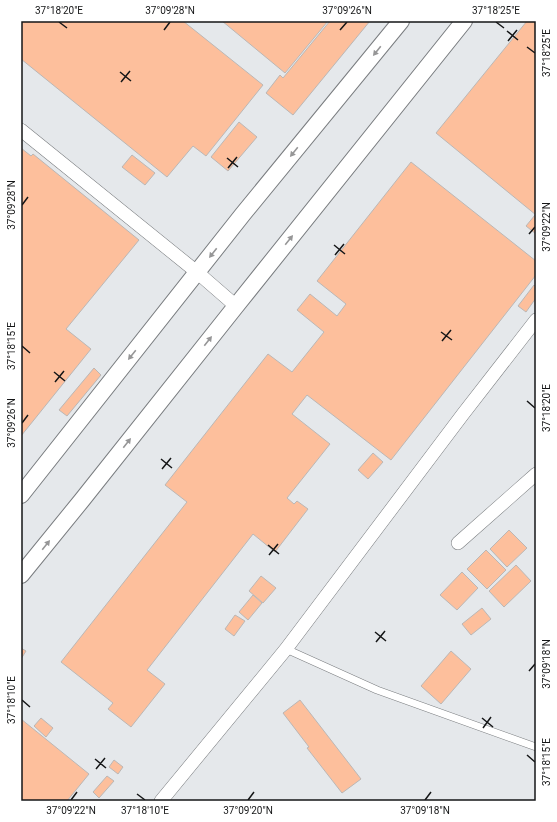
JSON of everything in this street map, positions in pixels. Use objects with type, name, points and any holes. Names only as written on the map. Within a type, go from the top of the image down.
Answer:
[{"type":"street","points":[[21,495],[198,273],[243,214],[401,21]]},
{"type":"street","points":[[21,575],[464,21]]},
{"type":"street","points":[[21,130],[198,273],[236,306]]},
{"type":"street","points":[[161,801],[286,649],[463,414],[536,320]]},
{"type":"street","points":[[458,543],[536,474]]},
{"type":"lane","points":[[286,649],[377,690],[536,747]]},
{"type":"building","points":[[21,21],[183,21],[263,85],[206,156],[193,146],[167,177],[21,59]]},
{"type":"building","points":[[222,21],[328,21],[285,73]]},
{"type":"building","points":[[330,21],[370,21],[293,115],[266,93],[280,75],[283,78]]},
{"type":"building","points":[[527,21],[536,21],[536,215],[436,133]]},
{"type":"building","points":[[239,122],[257,137],[228,171],[211,157]]},
{"type":"building","points":[[21,148],[31,156],[33,154],[139,240],[66,329],[91,349],[21,436]]},
{"type":"building","points":[[132,155],[155,173],[145,185],[122,167]]},
{"type":"building","points":[[411,162],[536,261],[536,275],[391,460],[307,395],[292,414],[330,444],[287,498],[294,504],[297,501],[308,509],[275,552],[253,534],[147,670],[165,684],[131,727],[108,709],[113,703],[61,662],[187,502],[165,485],[268,354],[292,372],[324,332],[297,310],[310,294],[337,316],[346,304],[317,281]]},
{"type":"building","points":[[535,215],[536,216],[536,234],[526,226]]},
{"type":"building","points":[[534,285],[536,287],[536,298],[526,312],[518,306]]},
{"type":"building","points":[[94,368],[101,375],[67,416],[59,410]]},
{"type":"building","points":[[373,453],[383,462],[368,479],[358,470]]},
{"type":"building","points":[[509,530],[527,548],[507,567],[490,549]]},
{"type":"building","points":[[486,550],[506,570],[487,589],[467,569]]},
{"type":"building","points":[[516,565],[531,581],[504,607],[489,591]]},
{"type":"building","points":[[462,572],[478,588],[457,610],[440,595]]},
{"type":"building","points":[[261,576],[276,588],[263,603],[249,591]]},
{"type":"building","points":[[253,595],[262,603],[248,620],[239,612]]},
{"type":"building","points":[[482,608],[491,619],[471,635],[462,624]]},
{"type":"building","points":[[235,615],[245,621],[234,636],[225,629]]},
{"type":"building","points":[[21,648],[26,651],[21,659]]},
{"type":"building","points":[[451,651],[471,669],[441,704],[421,686]]},
{"type":"building","points":[[300,700],[361,779],[342,793],[307,748],[309,747],[283,713]]},
{"type":"building","points":[[41,718],[53,728],[46,737],[34,726]]},
{"type":"building","points":[[21,719],[89,774],[67,801],[21,801]]},
{"type":"building","points":[[114,760],[123,767],[118,774],[109,767]]},
{"type":"building","points":[[107,776],[114,781],[99,798],[93,792]]}]
